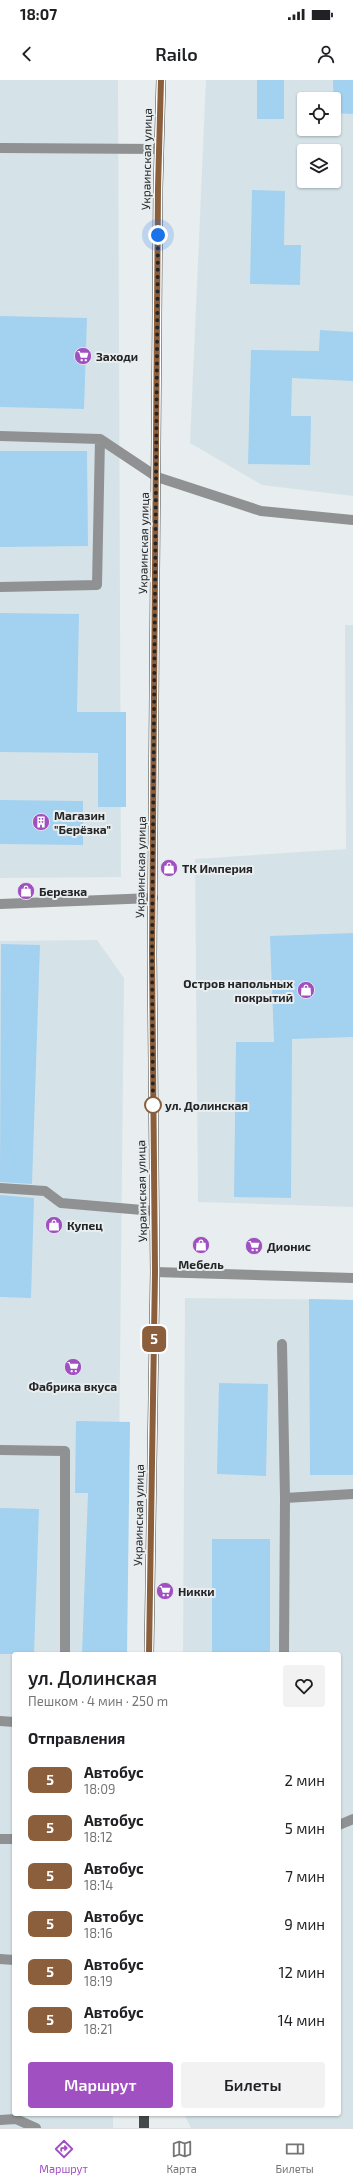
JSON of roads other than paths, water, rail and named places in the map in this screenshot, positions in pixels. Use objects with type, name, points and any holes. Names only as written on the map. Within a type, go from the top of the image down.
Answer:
[{"type":"main road","name":"Украинская улица","points":[[149,1652],[155,1272],[153,898],[159,149],[161,80]]},
{"type":"main road","points":[[144,2116],[144,2128]]},
{"type":"street","points":[[0,148],[159,149]]},
{"type":"street","points":[[0,436],[100,439],[157,477],[261,511],[353,520]]},
{"type":"street","points":[[0,588],[97,585],[100,439]]},
{"type":"street","points":[[0,904],[153,898]]},
{"type":"street","points":[[0,1188],[45,1191],[61,1204],[154,1211]]},
{"type":"street","points":[[155,1272],[353,1278]]},
{"type":"street","points":[[282,1344],[285,1498],[284,1652]]},
{"type":"street","points":[[0,1450],[65,1451],[65,1652]]},
{"type":"street","points":[[285,1498],[353,1494]]},
{"type":"street","points":[[0,1721],[12,1722]]},
{"type":"street","points":[[341,1824],[353,1819]]},
{"type":"street","points":[[0,1839],[12,1839]]},
{"type":"street","points":[[0,1960],[12,1960]]},
{"type":"street","points":[[0,2120],[16,2119],[36,2128]]},
{"type":"place","name":"Заходи","points":[[83,356]]},
{"type":"place","name":"Магазин \"Берёзка\"","points":[[41,822]]},
{"type":"place","name":"ТК Империя","points":[[169,868]]},
{"type":"place","name":"Березка","points":[[26,891]]},
{"type":"place","name":"Остров напольных покрытий","points":[[306,990]]},
{"type":"place","name":"ул. Долинская","points":[[153,1105]]},
{"type":"place","name":"Купец","points":[[54,1225]]},
{"type":"place","name":"Мебель","points":[[201,1245]]},
{"type":"place","name":"Дионис","points":[[254,1246]]},
{"type":"place","name":"Фабрика вкуса","points":[[73,1367]]},
{"type":"place","name":"Никки","points":[[165,1591]]}]
